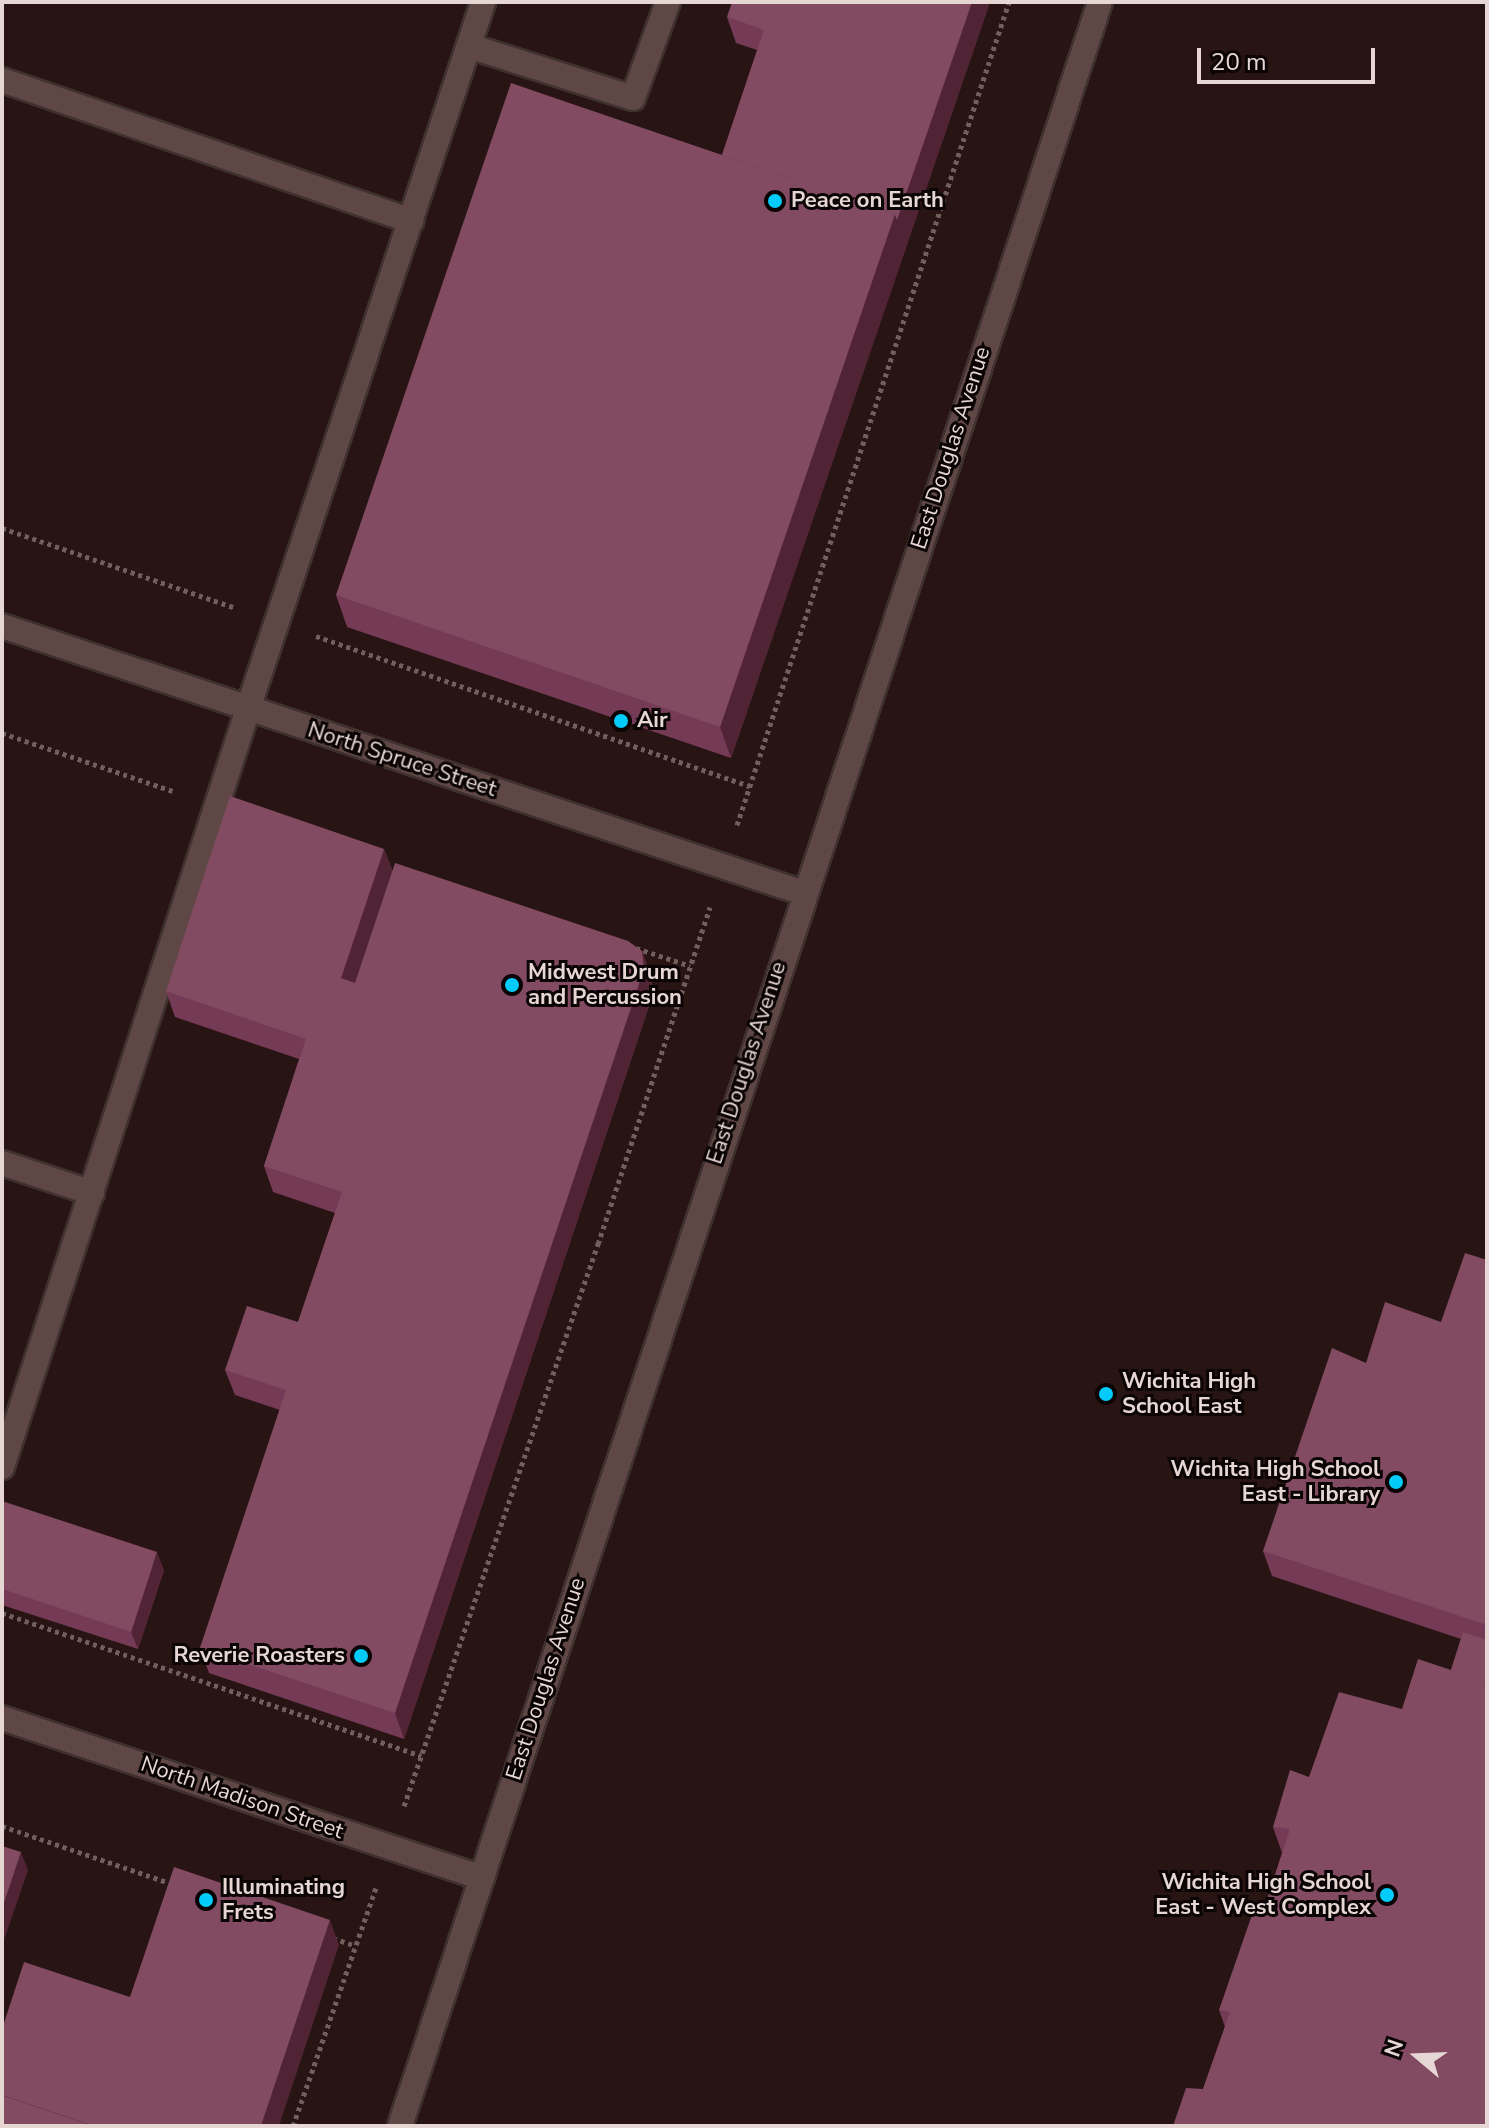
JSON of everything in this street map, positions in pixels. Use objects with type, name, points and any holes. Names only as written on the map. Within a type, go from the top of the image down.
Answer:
[{"type":"main road","points":[[2,1467],[248,709],[483,2]]},
{"type":"main road","points":[[469,46],[633,98],[668,2]]},
{"type":"main road","name":"East Douglas Avenue","points":[[400,2126],[803,893],[1100,2]]},
{"type":"main road","points":[[2,80],[411,221]]},
{"type":"main road","name":"North Spruce Street","points":[[2,626],[803,893]]},
{"type":"main road","points":[[2,1163],[92,1193]]},
{"type":"main road","name":"North Madison Street","points":[[2,1718],[482,1878]]},
{"type":"path","points":[[293,2126],[598,1244],[1009,2]]},
{"type":"path","points":[[2,528],[750,786]]},
{"type":"path","points":[[2,733],[217,806]]},
{"type":"path","points":[[631,946],[690,966]]},
{"type":"path","points":[[2,1613],[421,1756]]},
{"type":"path","points":[[2,1826],[179,1886]]},
{"type":"path","points":[[326,1936],[356,1946]]},
{"type":"building","points":[[732,2],[972,2],[897,220],[895,214],[722,155],[764,30],[727,17]]},
{"type":"building","points":[[511,83],[895,214],[720,727],[336,595]]},
{"type":"building","points":[[230,796],[384,849],[341,978],[355,983],[395,863],[628,941],[642,951],[644,969],[395,1713],[200,1648],[286,1390],[225,1370],[247,1306],[298,1322],[342,1192],[264,1166],[306,1039],[166,991]]},
{"type":"building","name":"Wichita High School East - Library","points":[[1465,1253],[1487,1260],[1487,1625],[1263,1551],[1332,1348],[1366,1363],[1385,1302],[1441,1322]]},
{"type":"building","points":[[2,1501],[157,1552],[131,1632],[2,1589]]},
{"type":"building","points":[[1463,1632],[1487,1640],[1487,1682],[1451,1670]]},
{"type":"building","name":"Wichita High School East - West Complex","points":[[1418,1659],[1487,1682],[1487,2126],[1173,2126],[1186,2088],[1203,2089],[1230,2012],[1219,2010],[1254,1909],[1263,1912],[1290,1829],[1273,1827],[1290,1770],[1309,1777],[1339,1692],[1402,1709]]},
{"type":"building","points":[[2,1846],[21,1852],[2,1909]]},
{"type":"building","points":[[174,1867],[330,1920],[261,2126],[94,2126],[2,2095],[2,2029],[24,1962],[130,1997]]},
{"type":"building","points":[[2,2095],[94,2126],[2,2126]]},
{"type":"place","name":"Peace on Earth","points":[[775,201]]},
{"type":"place","name":"Air","points":[[621,721]]},
{"type":"place","name":"Midwest Drum and Percussion","points":[[512,985]]},
{"type":"place","name":"Wichita High School East","points":[[1106,1394]]},
{"type":"place","name":"Wichita High School East - Library","points":[[1396,1482]]},
{"type":"place","name":"Reverie Roasters","points":[[361,1656]]},
{"type":"place","name":"Wichita High School East - West Complex","points":[[1387,1895]]},
{"type":"place","name":"Illuminating Frets","points":[[206,1900]]}]
